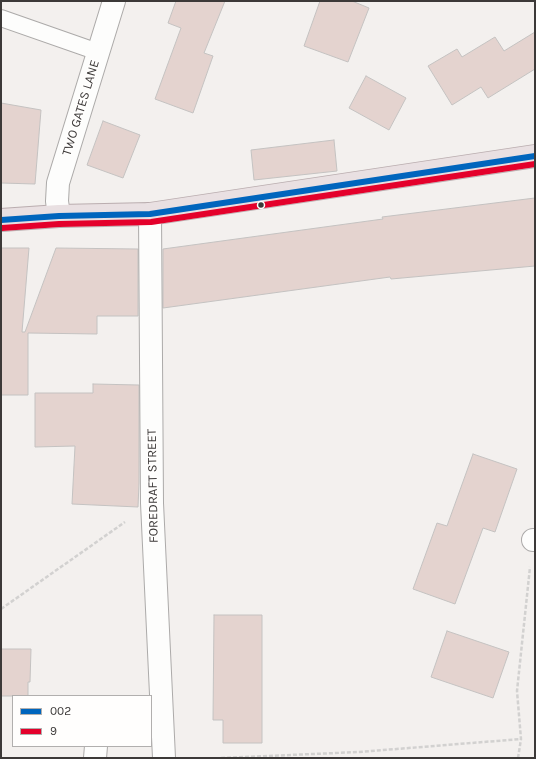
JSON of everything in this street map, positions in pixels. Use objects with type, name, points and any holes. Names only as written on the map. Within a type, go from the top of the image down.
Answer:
[{"type":"highway","points":[[1,220],[59,216],[150,214],[535,156]]},
{"type":"street","name":"TWO GATES LANE","points":[[59,216],[57,201],[58,183],[114,1]]},
{"type":"street","name":"FOREDRAFT STREET","points":[[150,214],[152,503],[164,758]]},
{"type":"street","points":[[95,758],[96,747]]},
{"type":"lane","points":[[1,18],[98,52]]},
{"type":"path","points":[[1,609],[152,503]]},
{"type":"path","points":[[518,758],[521,739],[517,691],[534,540]]},
{"type":"path","points":[[221,758],[359,752],[521,739]]},
{"type":"building","points":[[176,1],[225,1],[204,53],[213,56],[193,113],[155,99],[181,28],[168,23]]},
{"type":"building","points":[[320,1],[352,1],[369,8],[348,62],[304,46]]},
{"type":"building","points":[[535,32],[535,69],[488,98],[481,87],[452,105],[428,66],[457,49],[462,57],[495,37],[504,51]]},
{"type":"building","points":[[366,76],[406,98],[389,130],[349,108]]},
{"type":"building","points":[[1,103],[41,110],[35,184],[1,183]]},
{"type":"building","points":[[103,121],[140,135],[123,178],[87,165]]},
{"type":"building","points":[[334,140],[337,171],[254,180],[251,150]]},
{"type":"building","points":[[535,198],[535,266],[391,279],[390,277],[163,308],[163,249],[383,219],[382,217]]},
{"type":"building","points":[[1,248],[29,248],[22,332],[25,332],[56,248],[138,249],[138,316],[97,316],[97,334],[28,333],[28,395],[1,395]]},
{"type":"building","points":[[93,384],[139,385],[138,507],[72,504],[75,446],[35,447],[35,393],[93,393]]},
{"type":"building","points":[[473,454],[517,469],[495,532],[483,528],[455,604],[413,589],[437,523],[447,526]]},
{"type":"building","points":[[214,615],[262,615],[262,743],[223,743],[223,720],[213,720]]},
{"type":"building","points":[[447,631],[509,652],[493,698],[431,677]]},
{"type":"building","points":[[1,649],[31,649],[28,695],[1,696]]},
{"type":"transit line","name":"002","points":[[1,220],[59,216],[150,214],[535,156]]},
{"type":"transit line","name":"9","points":[[2,228],[59,224],[151,222],[535,164]]}]
